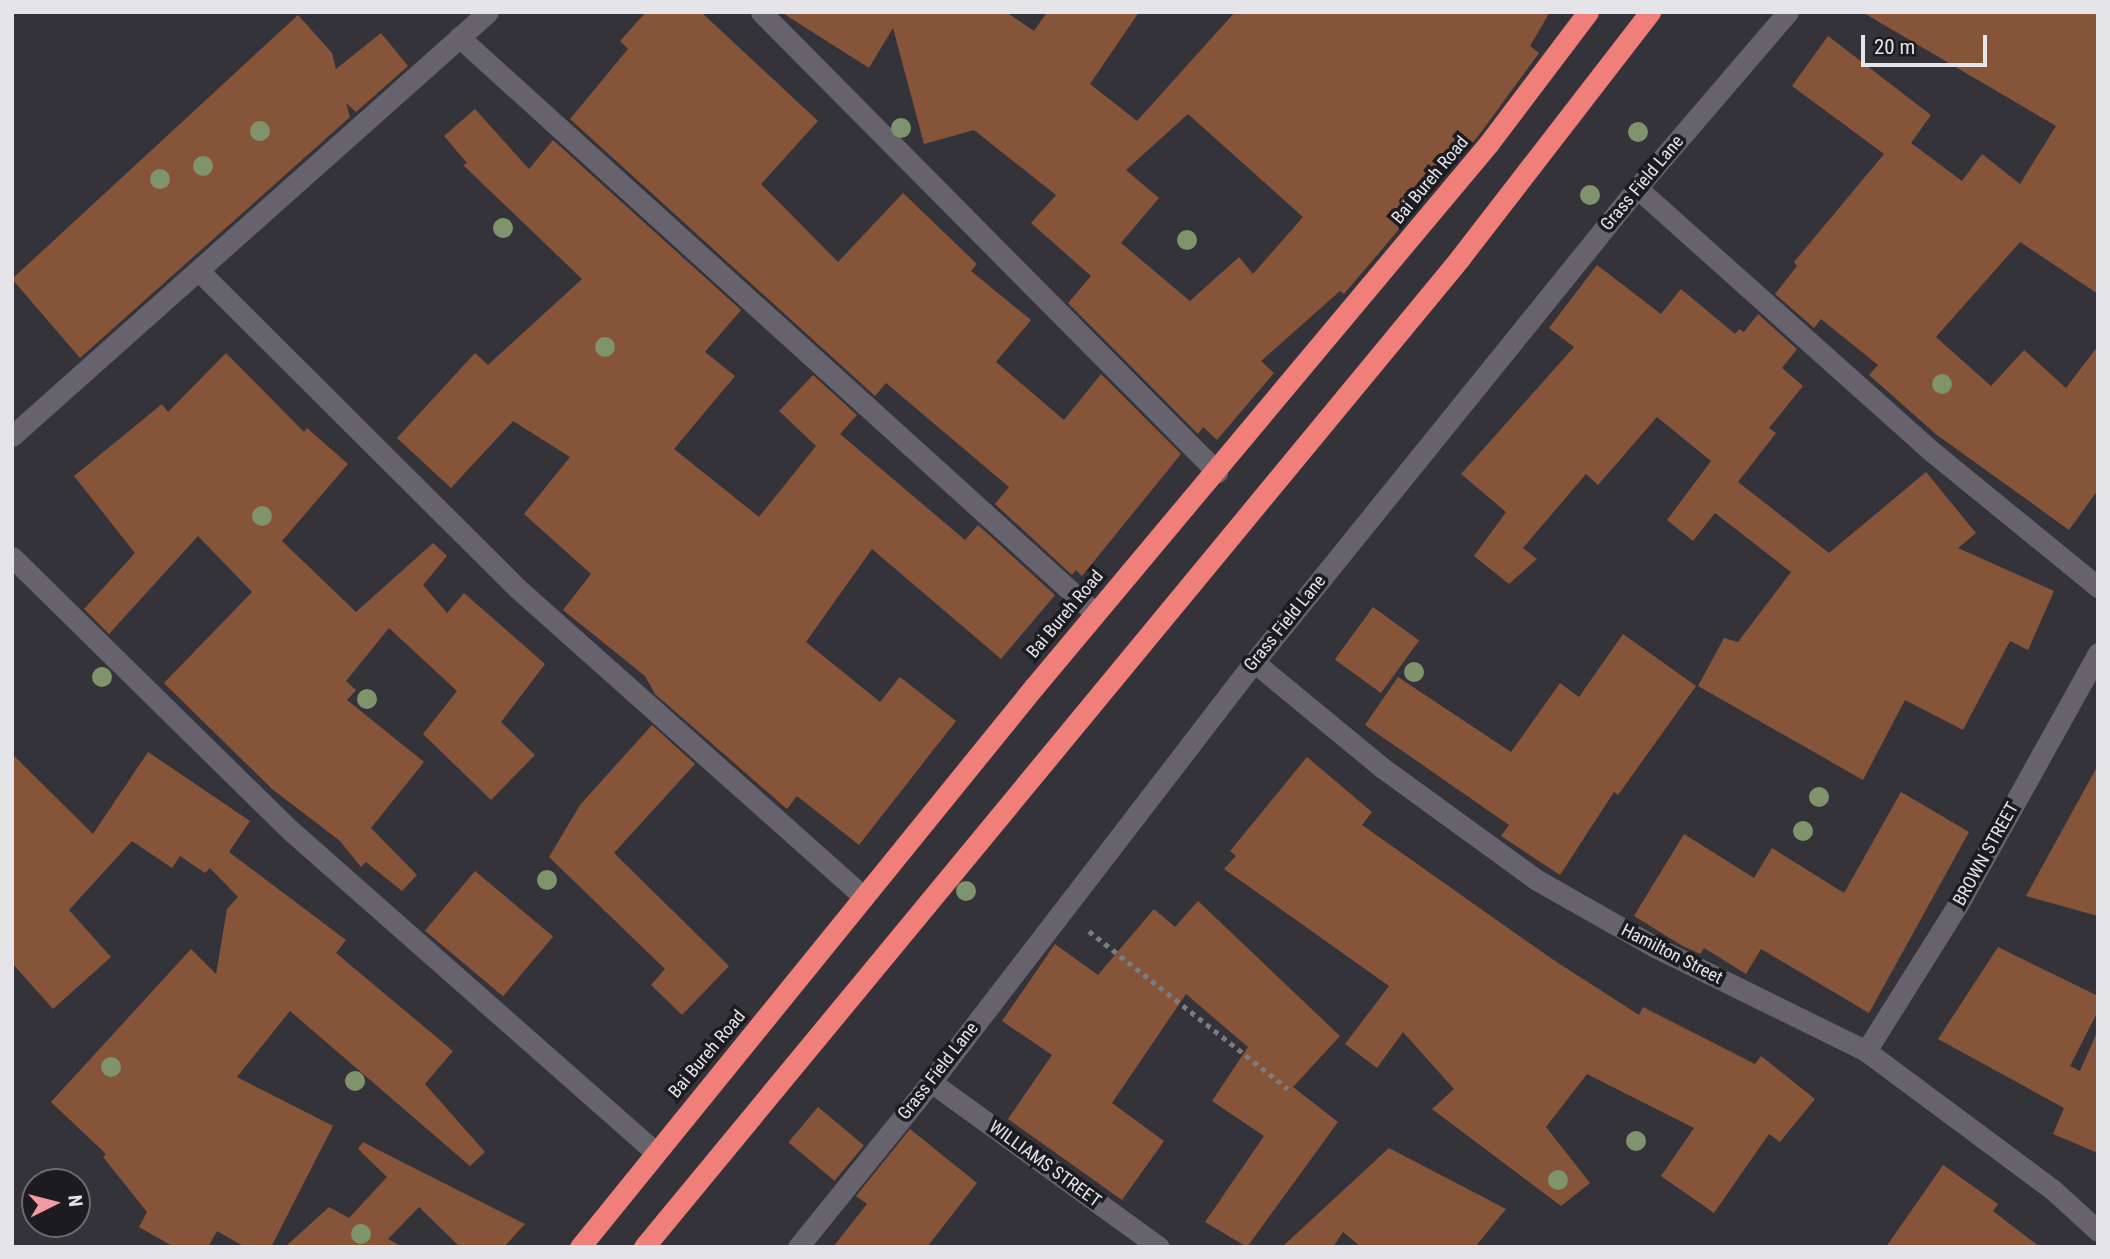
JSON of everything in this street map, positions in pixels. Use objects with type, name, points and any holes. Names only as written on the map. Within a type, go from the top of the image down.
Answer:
[{"type":"highway","name":"Bai Bureh Road","points":[[580,1247],[1095,613],[1217,472],[1489,143],[1588,12]]},
{"type":"highway","points":[[644,1247],[1460,258],[1650,12]]},
{"type":"street","points":[[12,436],[488,12]]},
{"type":"street","points":[[761,12],[1217,472]]},
{"type":"street","name":"Grass Field Lane","points":[[798,1247],[931,1082],[1061,909],[1254,662],[1637,188],[1788,12]]},
{"type":"street","points":[[459,37],[1095,613]]},
{"type":"street","points":[[1637,188],[1930,450],[2097,584]]},
{"type":"street","points":[[199,271],[516,587],[864,897]]},
{"type":"street","points":[[12,557],[290,830],[655,1152]]},
{"type":"street","name":"BROWN STREET","points":[[1866,1051],[1959,903],[2098,653]]},
{"type":"street","name":"Hamilton Street","points":[[1254,662],[1384,769],[1537,880],[1655,947],[1866,1051],[2052,1189],[2098,1231]]},
{"type":"street","name":"WILLIAMS STREET","points":[[931,1082],[1159,1247]]},
{"type":"path","points":[[1061,909],[1288,1089]]},
{"type":"building","points":[[646,12],[701,12],[818,121],[761,184],[838,262],[903,193],[977,264],[971,271],[1031,320],[996,362],[1064,420],[1101,374],[1181,454],[1082,576],[1076,570],[1072,575],[995,504],[1009,487],[886,383],[875,396],[570,119],[628,49],[620,41]]},
{"type":"building","points":[[781,12],[1006,12],[1034,31],[1047,12],[1139,12],[1090,84],[1137,121],[1235,12],[1550,12],[1530,46],[1539,53],[1479,135],[1344,294],[1340,291],[1261,361],[1274,373],[1217,440],[1203,427],[1198,434],[1068,303],[1091,276],[1031,223],[1056,195],[974,130],[924,144],[893,28],[869,68]],"holes":[[[1188,114],[1303,217],[1253,274],[1239,257],[1190,301],[1121,243],[1159,198],[1126,170]]]},
{"type":"building","points":[[1862,12],[2098,12],[2098,294],[2020,242],[1936,337],[1991,386],[2024,350],[2066,388],[2098,346],[2098,490],[2069,530],[1937,435],[1869,375],[1878,365],[1821,319],[1814,328],[1775,294],[1797,266],[1794,262],[1884,154],[1792,86],[1828,36],[1931,115],[1911,143],[1962,181],[1982,154],[2020,184],[2056,126]]},
{"type":"building","points":[[298,15],[332,53],[336,69],[381,33],[408,66],[356,112],[346,103],[350,117],[80,358],[12,279]]},
{"type":"building","points":[[475,109],[529,169],[553,140],[741,310],[705,352],[735,376],[674,449],[759,517],[816,446],[779,411],[813,375],[857,415],[840,434],[965,540],[978,525],[1055,595],[1001,659],[872,549],[806,642],[880,702],[900,677],[956,721],[859,845],[797,796],[787,809],[655,694],[645,676],[563,610],[591,574],[524,514],[570,457],[513,421],[451,488],[397,438],[475,353],[488,365],[582,279],[463,165],[467,163],[444,136]]},
{"type":"building","points":[[1597,265],[1661,314],[1681,289],[1735,334],[1739,329],[1744,332],[1758,314],[1797,349],[1782,368],[1803,386],[1769,428],[1776,433],[1738,482],[1829,553],[1926,472],[1976,533],[1958,548],[2054,591],[2028,650],[2010,641],[1963,730],[1905,700],[1863,780],[1698,686],[1724,638],[1738,642],[1791,572],[1715,513],[1693,541],[1667,520],[1711,461],[1657,417],[1598,485],[1586,474],[1523,548],[1537,559],[1509,584],[1474,556],[1506,512],[1461,474],[1574,347],[1549,328]]},
{"type":"building","points":[[226,353],[304,432],[307,428],[348,464],[282,541],[356,612],[433,543],[447,556],[423,585],[447,613],[464,593],[545,664],[501,722],[535,755],[491,800],[423,734],[457,691],[389,628],[346,681],[356,690],[347,700],[424,762],[371,828],[417,875],[402,891],[366,862],[361,867],[340,841],[272,789],[164,683],[252,592],[198,536],[109,634],[84,609],[135,553],[74,476],[162,404],[168,412]]},
{"type":"building","points":[[1373,607],[1419,641],[1381,693],[1335,660]]},
{"type":"building","points":[[1623,634],[1696,686],[1618,795],[1614,792],[1560,875],[1501,836],[1509,825],[1365,725],[1398,677],[1511,752],[1560,683],[1579,697]]},
{"type":"building","points":[[652,725],[695,764],[614,853],[729,966],[682,1015],[651,985],[665,969],[549,857],[580,805]]},
{"type":"building","points":[[148,752],[250,821],[229,852],[346,940],[336,953],[453,1051],[425,1084],[485,1152],[470,1166],[290,1011],[237,1077],[333,1126],[271,1247],[245,1247],[217,1231],[208,1247],[174,1247],[139,1227],[147,1212],[103,1157],[106,1154],[51,1102],[191,949],[216,974],[227,909],[238,897],[210,868],[205,873],[180,856],[172,868],[132,841],[69,910],[111,957],[53,1009],[12,963],[12,754],[93,834]]},
{"type":"building","points":[[1307,757],[1372,812],[1362,825],[1552,959],[1639,1015],[1643,1007],[1755,1064],[1761,1056],[1815,1099],[1780,1142],[1769,1134],[1714,1213],[1661,1176],[1694,1128],[1587,1074],[1546,1127],[1590,1183],[1561,1206],[1432,1109],[1454,1089],[1403,1032],[1377,1068],[1345,1044],[1389,986],[1224,869],[1236,856],[1230,851]]},
{"type":"building","points":[[2098,765],[2098,916],[2026,896]]},
{"type":"building","points":[[1901,792],[1969,832],[1869,1013],[1761,949],[1746,974],[1704,948],[1700,954],[1681,945],[1634,916],[1684,834],[1754,878],[1772,848],[1844,893]]},
{"type":"building","points":[[475,871],[553,937],[503,996],[425,931]]},
{"type":"building","points":[[1198,901],[1340,1036],[1293,1087],[1338,1122],[1247,1247],[1205,1222],[1264,1136],[1212,1101],[1248,1047],[1186,994],[1112,1103],[1164,1141],[1122,1200],[1008,1119],[1052,1055],[1002,1021],[1055,944],[1098,975],[1154,909],[1175,927]]},
{"type":"building","points":[[1998,947],[2098,996],[2098,1011],[2070,1066],[2080,1071],[2098,1030],[2098,1153],[2053,1134],[2064,1108],[1938,1039]]},
{"type":"building","points":[[818,1107],[864,1146],[834,1181],[788,1142]]},
{"type":"building","points":[[910,1129],[977,1183],[927,1247],[833,1247],[867,1204],[856,1196]]},
{"type":"building","points":[[363,1142],[525,1224],[504,1247],[460,1247],[419,1207],[388,1239],[402,1247],[285,1247],[329,1207],[349,1218],[387,1177],[358,1149]]},
{"type":"building","points":[[1389,1148],[1506,1209],[1475,1247],[1361,1247],[1343,1232],[1333,1247],[1282,1247]]},
{"type":"building","points":[[1943,1165],[1998,1204],[1993,1211],[2040,1247],[1886,1247]]}]
